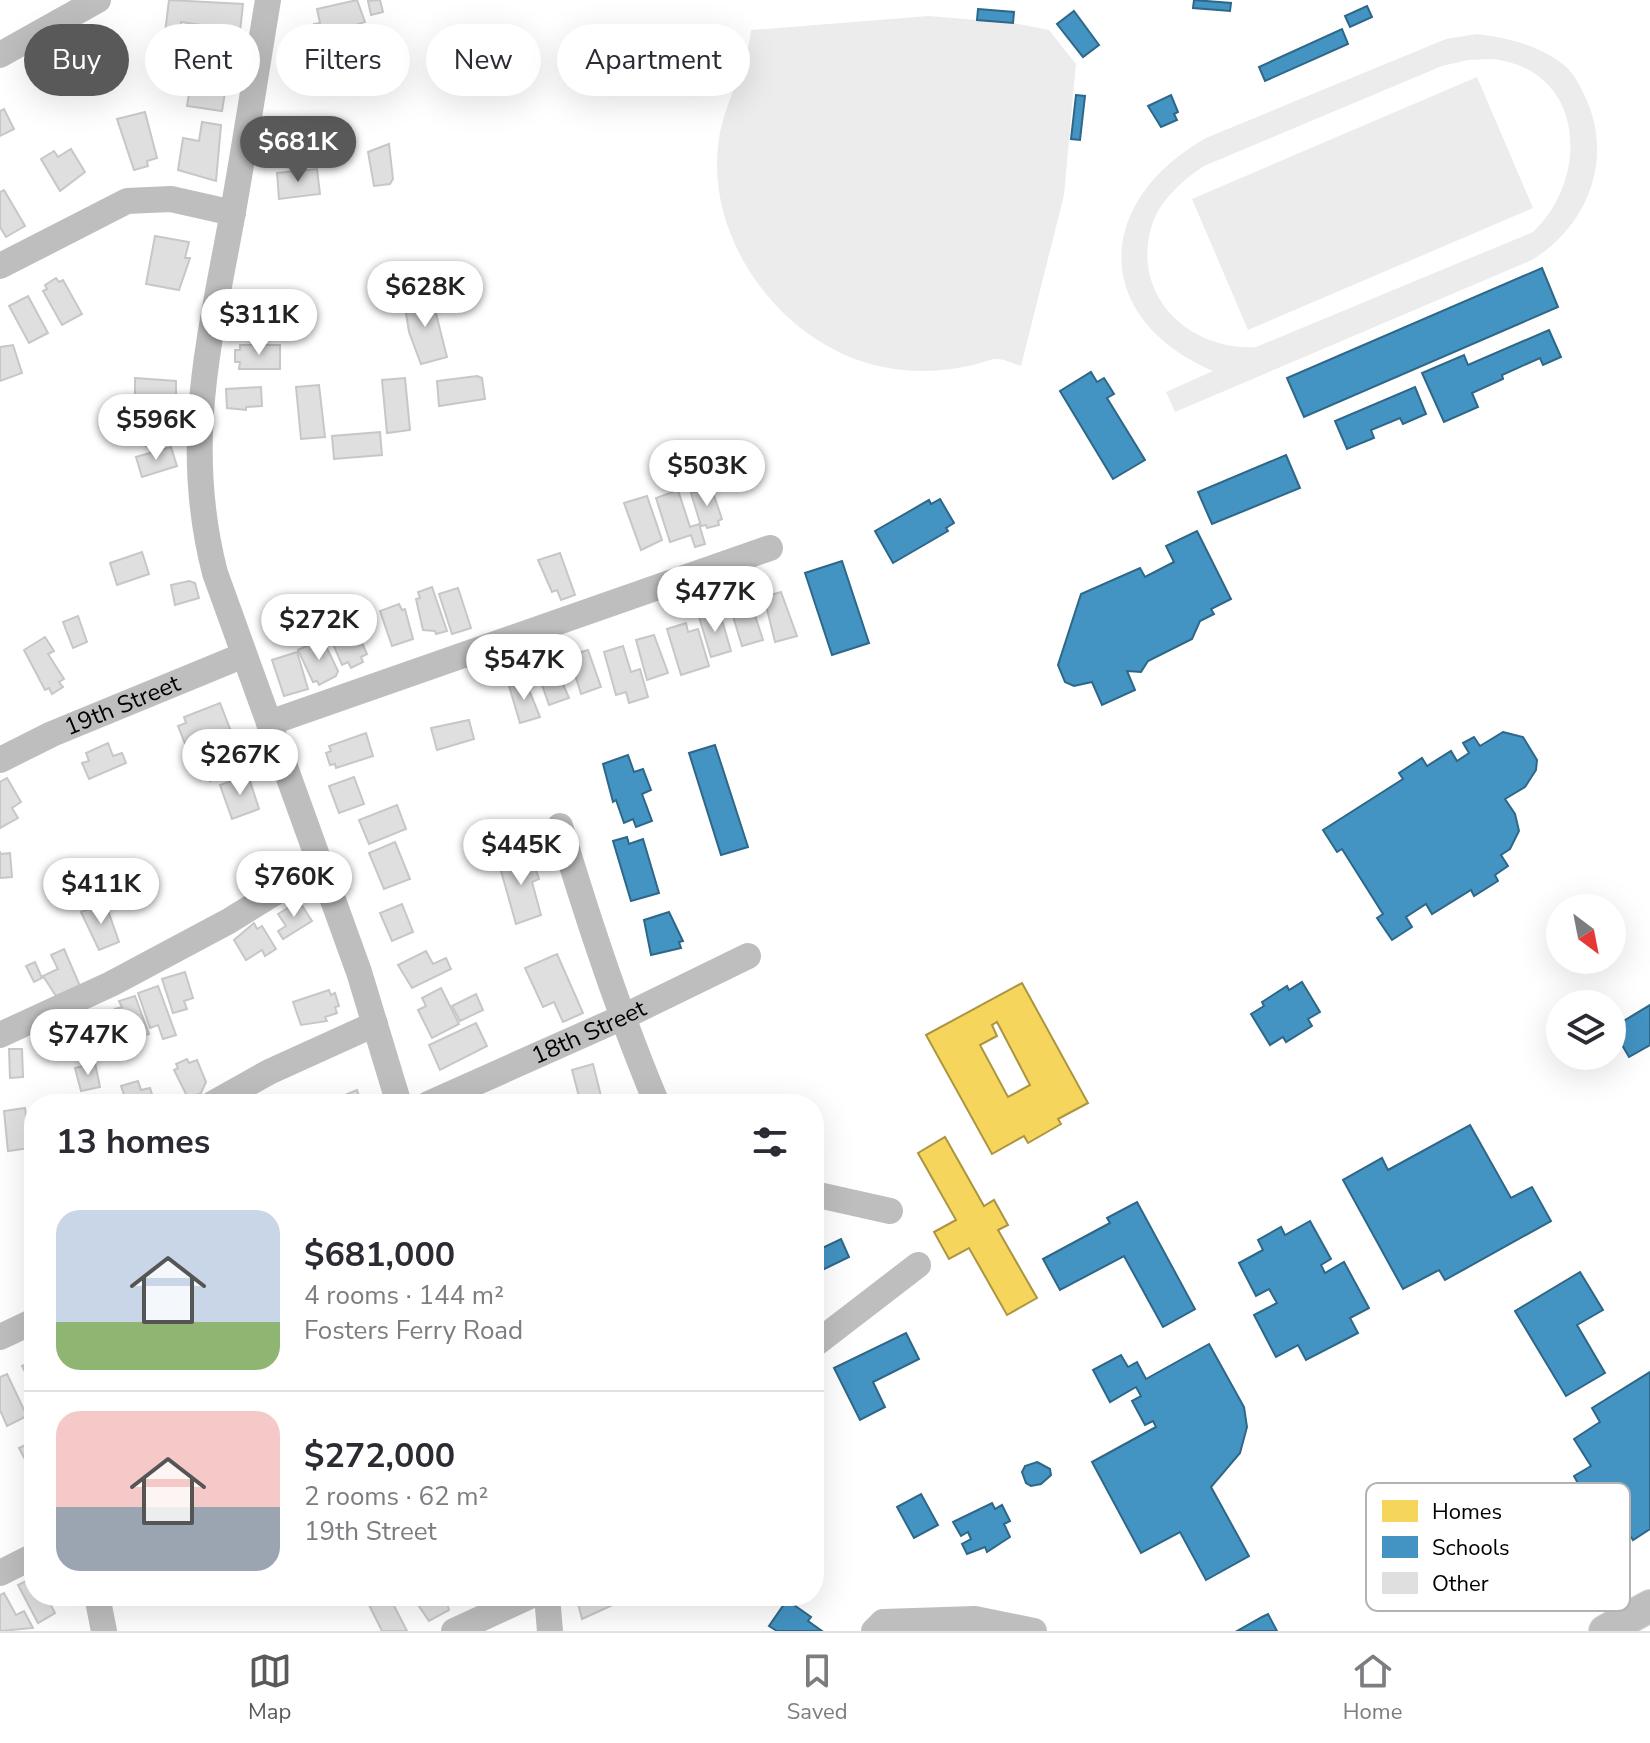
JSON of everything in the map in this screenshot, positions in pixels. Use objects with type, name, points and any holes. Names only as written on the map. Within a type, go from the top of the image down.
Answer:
[{"type":"main road","points":[[1605,1631],[1650,1606]]},
{"type":"street","points":[[0,55],[98,0]]},
{"type":"street","points":[[268,0],[202,388],[197,454],[208,545],[244,655],[321,864],[396,1094]]},
{"type":"street","points":[[0,266],[127,201],[149,197],[171,199],[233,213]]},
{"type":"street","points":[[269,723],[770,548]]},
{"type":"street","name":"19th Street","points":[[0,760],[52,734],[244,655]]},
{"type":"street","points":[[560,826],[581,904],[621,1018],[653,1094]]},
{"type":"street","points":[[0,1035],[123,977],[229,921],[321,864]]},
{"type":"street","name":"18th Street","points":[[450,1094],[621,1018],[748,956]]},
{"type":"street","points":[[230,1094],[269,1072],[375,1024]]},
{"type":"street","points":[[824,1196],[890,1211]]},
{"type":"street","points":[[824,1337],[918,1265]]},
{"type":"street","points":[[0,1337],[24,1326]]},
{"type":"street","points":[[0,1573],[24,1561]]},
{"type":"street","points":[[99,1606],[104,1631]]},
{"type":"street","points":[[454,1631],[508,1606]]},
{"type":"street","points":[[548,1606],[550,1631]]},
{"type":"street","points":[[874,1631],[883,1622],[975,1619],[1034,1631]]},
{"type":"shaded area","points":[[929,16],[1013,23],[1049,30],[1076,64],[1064,195],[1021,366],[997,359],[936,371],[883,367],[848,356],[815,339],[786,315],[760,287],[740,255],[726,220],[718,183],[718,146],[724,116],[731,96],[750,96],[751,30]]},
{"type":"shaded area","points":[[1477,34],[1523,44],[1544,52],[1568,68],[1580,86],[1594,124],[1596,169],[1580,211],[1567,229],[1532,260],[1175,412],[1166,392],[1213,371],[1173,348],[1144,321],[1127,291],[1121,258],[1127,225],[1143,194],[1169,164],[1206,138],[1446,39]],"holes":[[[1468,60],[1499,60],[1528,70],[1549,86],[1563,108],[1570,132],[1570,159],[1563,186],[1551,211],[1533,232],[1256,347],[1231,346],[1208,339],[1188,329],[1171,314],[1158,295],[1150,274],[1147,251],[1156,216],[1166,199],[1188,178],[1204,166],[1442,66]]]},
{"type":"shaded area","points":[[1477,77],[1533,208],[1248,330],[1192,199]]},
{"type":"building: Homes","points":[[1022,983],[1088,1103],[1058,1119],[1061,1124],[1028,1143],[1024,1136],[992,1154],[926,1035]],"holes":[[[997,1022],[1030,1085],[1008,1097],[980,1045],[997,1036],[992,1025]]]},
{"type":"building: Homes","points":[[945,1137],[984,1206],[994,1200],[1008,1225],[998,1230],[1037,1298],[1007,1315],[969,1248],[949,1259],[934,1232],[956,1220],[918,1153]]},
{"type":"building: Schools","points":[[1194,0],[1231,3],[1230,11],[1193,8]]},
{"type":"building: Schools","points":[[1367,6],[1372,17],[1350,27],[1345,16]]},
{"type":"building: Schools","points":[[978,9],[1014,12],[1013,23],[977,20]]},
{"type":"building: Schools","points":[[1074,11],[1099,45],[1083,57],[1057,24]]},
{"type":"building: Schools","points":[[1342,29],[1348,44],[1265,81],[1259,67]]},
{"type":"building: Schools","points":[[1076,95],[1085,96],[1080,140],[1071,139]]},
{"type":"building: Schools","points":[[1171,95],[1178,112],[1174,114],[1177,120],[1161,127],[1148,106]]},
{"type":"building: Schools","points":[[1542,268],[1558,307],[1304,417],[1287,378]]},
{"type":"building: Schools","points":[[1549,330],[1561,357],[1543,365],[1540,358],[1502,375],[1503,379],[1472,393],[1478,407],[1444,422],[1422,373],[1464,355],[1468,365]]},
{"type":"building: Schools","points":[[1091,372],[1097,382],[1104,378],[1114,394],[1107,398],[1145,460],[1113,479],[1060,391]]},
{"type":"building: Schools","points":[[1415,387],[1426,414],[1403,424],[1400,418],[1371,430],[1374,438],[1347,449],[1335,421]]},
{"type":"building: Schools","points":[[1286,455],[1300,488],[1212,524],[1198,492]]},
{"type":"building: Schools","points":[[940,499],[954,523],[946,528],[948,531],[893,563],[875,531],[929,500],[931,504]]},
{"type":"building: Schools","points":[[1197,531],[1231,599],[1211,609],[1214,614],[1200,621],[1192,639],[1148,661],[1141,672],[1127,671],[1135,690],[1102,705],[1092,682],[1074,686],[1065,682],[1058,665],[1081,594],[1140,568],[1145,577],[1174,562],[1166,546]]},
{"type":"building: Schools","points":[[842,561],[869,643],[832,655],[805,573]]},
{"type":"building: Schools","points":[[1503,732],[1523,737],[1537,760],[1536,770],[1525,787],[1505,799],[1515,814],[1519,831],[1510,849],[1501,855],[1508,866],[1495,875],[1498,881],[1474,896],[1471,890],[1432,914],[1426,904],[1406,917],[1412,927],[1392,940],[1377,918],[1383,914],[1342,849],[1337,852],[1323,830],[1403,779],[1399,773],[1422,758],[1427,766],[1451,751],[1457,761],[1469,753],[1463,743],[1474,737],[1480,746]]},
{"type":"building: Schools","points":[[715,745],[748,847],[721,855],[689,753]]},
{"type":"building: Schools","points":[[628,755],[634,772],[643,769],[651,790],[642,794],[652,821],[636,827],[633,819],[624,823],[616,800],[613,802],[603,764]]},
{"type":"building: Schools","points":[[627,837],[629,844],[643,839],[659,893],[631,901],[613,841]]},
{"type":"building: Schools","points":[[669,912],[683,941],[679,942],[681,948],[651,955],[644,920]]},
{"type":"building: Schools","points":[[1302,982],[1320,1012],[1308,1019],[1312,1026],[1286,1042],[1283,1037],[1270,1045],[1251,1014],[1264,1006],[1262,1002],[1287,986],[1289,990]]},
{"type":"building: Schools","points":[[1650,1005],[1650,1045],[1629,1057],[1626,1052],[1626,1020]]},
{"type":"building: Schools","points":[[1470,1125],[1511,1198],[1532,1187],[1551,1221],[1445,1280],[1439,1270],[1403,1289],[1343,1180],[1382,1158],[1388,1170]]},
{"type":"building: Schools","points":[[1137,1202],[1195,1309],[1163,1327],[1124,1256],[1060,1290],[1043,1259],[1110,1223],[1107,1218]]},
{"type":"building: Schools","points":[[1310,1221],[1331,1259],[1321,1265],[1325,1273],[1344,1262],[1369,1308],[1350,1318],[1358,1333],[1306,1360],[1298,1345],[1276,1357],[1254,1315],[1277,1303],[1269,1289],[1256,1296],[1239,1263],[1263,1250],[1258,1240],[1281,1227],[1285,1235]]},
{"type":"building: Schools","points":[[841,1239],[849,1257],[824,1269],[824,1247]]},
{"type":"building: Schools","points":[[1580,1272],[1603,1310],[1577,1325],[1605,1373],[1566,1396],[1515,1311]]},
{"type":"building: Schools","points":[[906,1333],[919,1359],[873,1382],[885,1407],[860,1420],[834,1368]]},
{"type":"building: Schools","points":[[1209,1344],[1244,1407],[1247,1427],[1240,1453],[1211,1487],[1249,1556],[1206,1580],[1180,1532],[1141,1553],[1092,1462],[1156,1427],[1153,1421],[1145,1425],[1132,1401],[1141,1396],[1136,1387],[1110,1402],[1093,1370],[1121,1355],[1128,1367],[1137,1362],[1146,1379]]},
{"type":"building: Schools","points":[[1650,1372],[1650,1529],[1633,1540],[1630,1535],[1630,1483],[1578,1483],[1574,1476],[1591,1466],[1574,1439],[1600,1422],[1592,1408]]},
{"type":"building: Schools","points":[[1037,1462],[1050,1469],[1051,1475],[1041,1484],[1031,1486],[1026,1483],[1022,1472],[1025,1466]]},
{"type":"building: Schools","points":[[921,1494],[938,1525],[914,1538],[897,1507]]},
{"type":"building: Schools","points":[[992,1503],[995,1509],[1002,1505],[1010,1521],[1004,1524],[1010,1537],[987,1552],[985,1547],[967,1554],[962,1544],[971,1539],[968,1532],[961,1536],[953,1522]]},
{"type":"building: Schools","points":[[783,1606],[795,1606],[811,1617],[808,1621],[822,1631],[777,1631],[769,1626]]},
{"type":"building: Schools","points":[[1268,1614],[1277,1631],[1237,1631],[1262,1617]]},
{"type":"building: Other","points":[[169,0],[243,4],[241,24],[166,24]]},
{"type":"building: Other","points":[[357,0],[365,22],[314,24],[320,23],[317,9]]},
{"type":"building: Other","points":[[380,0],[383,12],[371,15],[368,1]]},
{"type":"building: Other","points":[[189,96],[224,96],[222,111],[187,106]]},
{"type":"building: Other","points":[[4,109],[14,129],[0,136],[0,111]]},
{"type":"building: Other","points":[[145,112],[157,158],[147,161],[148,166],[134,170],[117,119]]},
{"type":"building: Other","points":[[202,122],[221,125],[216,181],[178,170],[183,138],[199,141]]},
{"type":"building: Other","points":[[389,144],[393,179],[390,184],[374,186],[368,152]]},
{"type":"building: Other","points":[[71,149],[85,172],[60,191],[41,159],[54,151],[58,157]]},
{"type":"building: Other","points":[[317,169],[320,194],[279,199],[277,173]]},
{"type":"building: Other","points":[[4,190],[25,226],[6,237],[0,227],[0,192]]},
{"type":"building: Other","points":[[155,236],[189,242],[185,258],[190,258],[179,290],[146,284]]},
{"type":"building: Other","points":[[56,278],[59,282],[63,280],[82,314],[62,325],[43,291],[47,289],[45,285]]},
{"type":"building: Other","points":[[431,294],[447,357],[421,364],[409,332],[404,301]]},
{"type":"building: Other","points":[[28,296],[48,333],[29,343],[9,306]]},
{"type":"building: Other","points":[[278,305],[281,337],[261,338],[260,328],[244,328],[242,311],[246,308]]},
{"type":"building: Other","points":[[13,345],[22,373],[0,381],[0,347]]},
{"type":"building: Other","points":[[240,345],[280,345],[280,369],[239,369],[240,362],[235,362],[235,350],[240,350]]},
{"type":"building: Other","points":[[135,378],[176,381],[176,404],[141,407],[142,404],[135,403]]},
{"type":"building: Other","points":[[405,378],[410,430],[387,433],[382,380]]},
{"type":"building: Other","points":[[482,378],[485,399],[439,406],[437,381]]},
{"type":"building: Other","points":[[319,385],[325,437],[301,439],[296,387]]},
{"type":"building: Other","points":[[261,387],[262,406],[246,407],[246,410],[227,408],[226,389]]},
{"type":"building: Other","points":[[169,417],[174,435],[170,439],[146,446],[145,441],[138,443],[135,430],[141,428],[140,424]]},
{"type":"building: Other","points":[[380,432],[382,455],[334,459],[332,436]]},
{"type":"building: Other","points":[[171,447],[177,466],[142,477],[136,457]]},
{"type":"building: Other","points":[[711,487],[722,519],[718,521],[719,525],[707,528],[706,525],[701,526],[691,493]]},
{"type":"building: Other","points":[[678,490],[690,527],[699,524],[705,544],[695,547],[691,535],[670,542],[656,498]]},
{"type":"building: Other","points":[[647,496],[662,540],[641,550],[624,503]]},
{"type":"building: Other","points":[[142,552],[149,574],[117,585],[110,563]]},
{"type":"building: Other","points":[[560,553],[575,595],[561,600],[557,590],[552,592],[538,560]]},
{"type":"building: Other","points":[[189,581],[195,583],[199,598],[175,605],[171,585]]},
{"type":"building: Other","points":[[432,587],[447,631],[436,634],[435,631],[423,630],[416,599],[420,598],[418,592]]},
{"type":"building: Other","points":[[458,588],[471,628],[452,634],[439,594]]},
{"type":"building: Other","points":[[781,592],[797,636],[775,642],[764,597]]},
{"type":"building: Other","points":[[749,597],[763,640],[742,646],[729,603]]},
{"type":"building: Other","points":[[307,604],[316,629],[283,640],[282,636],[276,638],[271,621],[276,619],[275,615]]},
{"type":"building: Other","points":[[399,604],[402,610],[405,609],[413,639],[392,646],[380,611]]},
{"type":"building: Other","points":[[719,610],[731,651],[711,657],[699,617]]},
{"type":"building: Other","points":[[78,616],[87,642],[73,648],[63,622]]},
{"type":"building: Other","points":[[686,623],[688,632],[698,629],[709,666],[681,675],[667,629]]},
{"type":"building: Other","points":[[354,626],[367,654],[361,657],[363,662],[351,668],[348,662],[342,665],[330,637]]},
{"type":"building: Other","points":[[654,635],[668,673],[647,680],[636,640]]},
{"type":"building: Other","points":[[45,637],[54,651],[48,654],[64,679],[59,682],[63,687],[52,694],[49,688],[45,690],[24,650]]},
{"type":"building: Other","points":[[322,638],[338,671],[336,676],[319,685],[317,681],[313,682],[298,650]]},
{"type":"building: Other","points":[[623,646],[631,672],[640,669],[648,697],[629,703],[626,692],[616,695],[604,652]]},
{"type":"building: Other","points":[[588,650],[601,687],[581,694],[572,665],[578,663],[575,654]]},
{"type":"building: Other","points":[[297,652],[308,689],[284,696],[272,660]]},
{"type":"building: Other","points":[[557,670],[569,698],[549,705],[540,679]]},
{"type":"building: Other","points":[[525,680],[540,717],[520,723],[509,686]]},
{"type":"building: Other","points":[[220,703],[230,729],[186,746],[178,726],[186,723],[184,717]]},
{"type":"building: Other","points":[[469,720],[474,739],[437,750],[431,728]]},
{"type":"building: Other","points":[[366,733],[373,756],[336,768],[335,764],[330,765],[326,753],[331,751],[329,746]]},
{"type":"building: Other","points":[[108,743],[113,756],[122,753],[126,763],[89,779],[82,763],[89,761],[86,753]]},
{"type":"building: Other","points":[[238,748],[249,767],[210,781],[203,760]]},
{"type":"building: Other","points":[[248,775],[259,809],[232,819],[220,785]]},
{"type":"building: Other","points":[[354,777],[364,804],[339,813],[329,786]]},
{"type":"building: Other","points":[[7,778],[21,802],[12,808],[18,818],[0,828],[0,782]]},
{"type":"building: Other","points":[[397,805],[406,829],[369,844],[359,820]]},
{"type":"building: Other","points":[[395,842],[410,879],[384,889],[369,853]]},
{"type":"building: Other","points":[[10,853],[12,877],[0,878],[0,854]]},
{"type":"building: Other","points":[[530,853],[539,879],[532,882],[541,915],[516,924],[499,864]]},
{"type":"building: Other","points":[[299,901],[312,921],[283,939],[278,931],[286,926],[278,914]]},
{"type":"building: Other","points":[[105,902],[119,942],[99,950],[81,912]]},
{"type":"building: Other","points":[[402,904],[413,932],[392,941],[380,913]]},
{"type":"building: Other","points":[[254,923],[257,929],[262,926],[276,949],[265,956],[262,950],[246,960],[234,940]]},
{"type":"building: Other","points":[[64,949],[80,986],[56,996],[43,976],[58,969],[51,955]]},
{"type":"building: Other","points":[[426,951],[433,964],[446,958],[451,969],[412,988],[398,965]]},
{"type":"building: Other","points":[[557,954],[583,1013],[563,1022],[554,1002],[543,1007],[525,968]]},
{"type":"building: Other","points":[[35,962],[42,978],[34,982],[26,966]]},
{"type":"building: Other","points":[[185,972],[193,998],[184,1001],[187,1009],[173,1013],[162,979]]},
{"type":"building: Other","points":[[158,986],[176,1035],[163,1039],[158,1025],[150,1028],[138,993]]},
{"type":"building: Other","points":[[441,988],[459,1024],[432,1038],[418,1010],[426,1006],[422,998]]},
{"type":"building: Other","points":[[329,990],[331,995],[335,993],[339,1006],[335,1007],[337,1013],[325,1017],[327,1021],[301,1025],[293,1002]]},
{"type":"building: Other","points":[[476,994],[483,1010],[460,1021],[452,1006]]},
{"type":"building: Other","points":[[135,996],[149,1034],[108,1050],[99,1025],[118,1017],[115,1009],[122,1007],[119,1001]]},
{"type":"building: Other","points":[[90,1013],[102,1048],[96,1049],[99,1059],[92,1061],[78,1017]]},
{"type":"building: Other","points":[[476,1023],[487,1046],[440,1070],[429,1045]]},
{"type":"building: Other","points":[[9,1049],[22,1049],[23,1077],[10,1078]]},
{"type":"building: Other","points":[[187,1059],[189,1063],[197,1060],[206,1082],[201,1093],[186,1094],[174,1070],[178,1068],[176,1064]]},
{"type":"building: Other","points":[[95,1063],[100,1087],[81,1091],[75,1068]]},
{"type":"building: Other","points":[[593,1064],[600,1094],[578,1094],[572,1070]]},
{"type":"building: Other","points":[[138,1081],[141,1090],[150,1088],[152,1094],[124,1094],[121,1086]]},
{"type":"building: Other","points":[[24,1108],[24,1149],[8,1151],[4,1111]]},
{"type":"building: Other","points":[[7,1374],[24,1410],[24,1418],[7,1426],[0,1410],[0,1377]]},
{"type":"building: Other","points":[[24,1582],[24,1596],[18,1585]]},
{"type":"building: Other","points":[[4,1593],[16,1615],[24,1611],[33,1628],[0,1631],[0,1595]]},
{"type":"building: Other","points":[[29,1606],[51,1606],[55,1613],[38,1623]]},
{"type":"building: Other","points":[[370,1606],[394,1606],[407,1631],[382,1631]]},
{"type":"building: Other","points":[[419,1606],[448,1606],[449,1610],[429,1621]]},
{"type":"building: Other","points":[[579,1606],[610,1606],[582,1619]]}]
